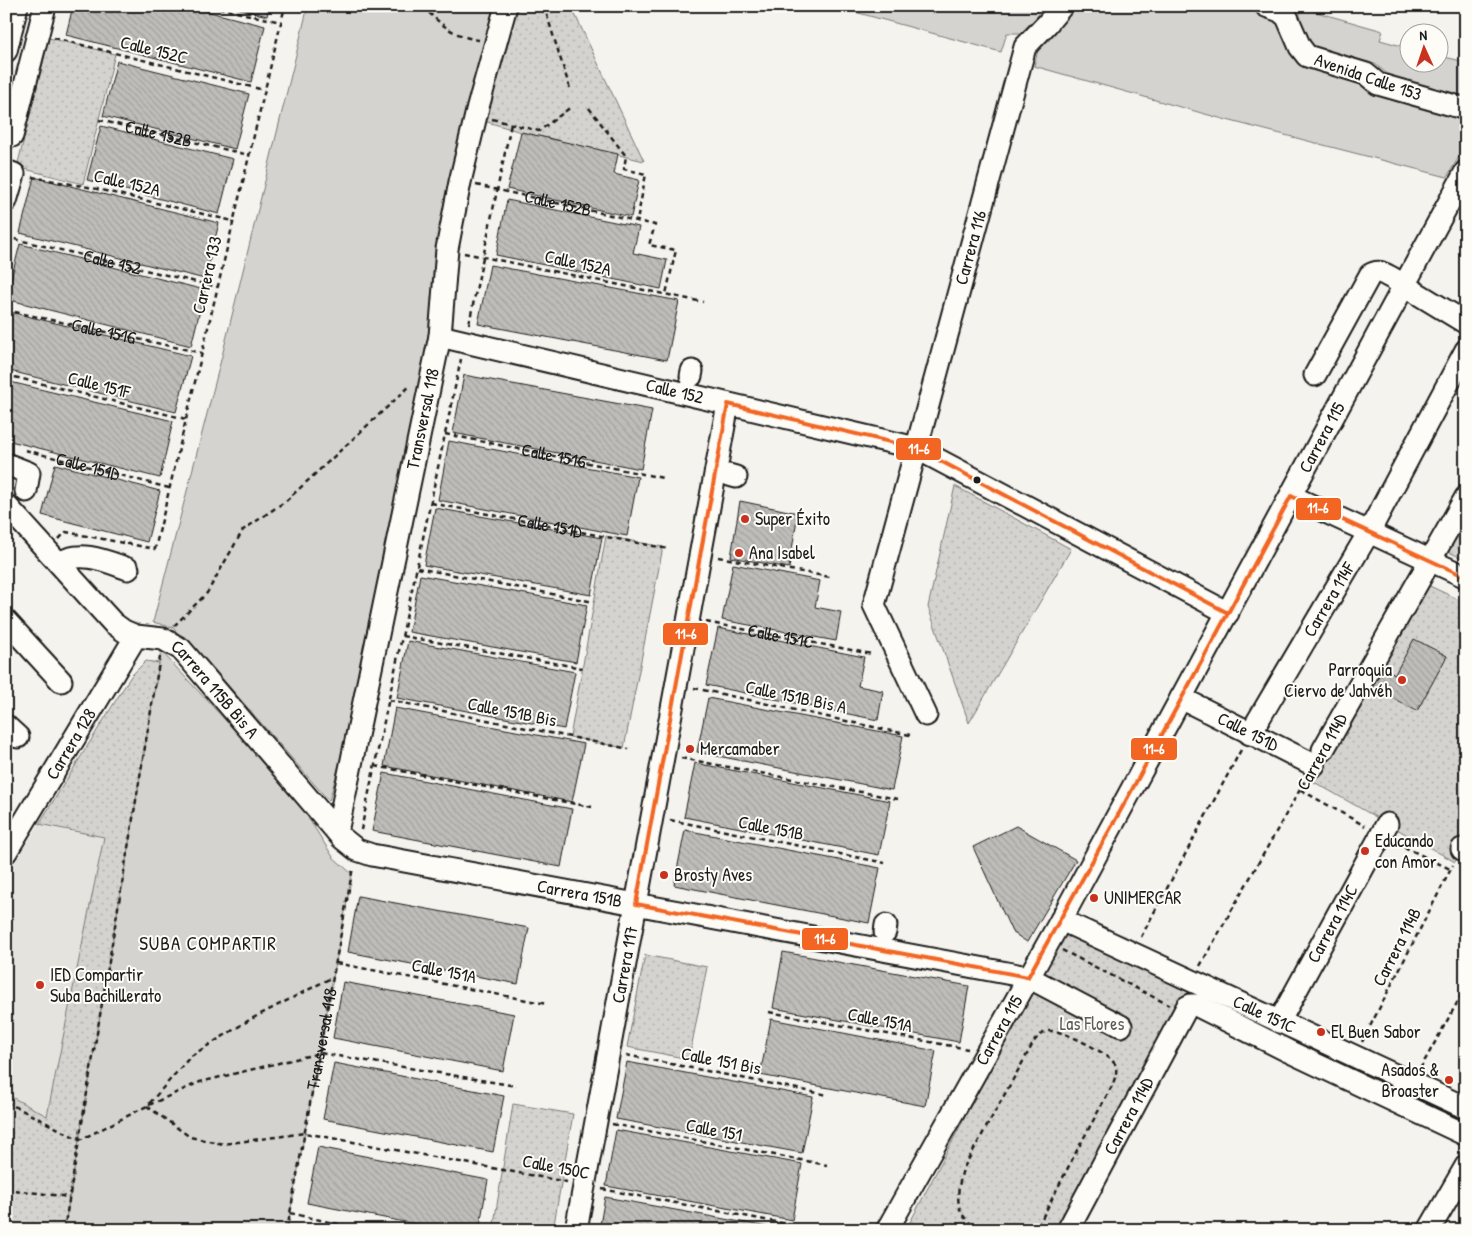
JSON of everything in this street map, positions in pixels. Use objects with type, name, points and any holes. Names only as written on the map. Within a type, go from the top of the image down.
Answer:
[{"type":"street","points":[[17,6],[7,50],[35,44]]},
{"type":"street","points":[[12,136],[45,6]]},
{"type":"street","name":"Transversal 118","points":[[345,840],[440,336],[447,249],[476,115],[506,6]]},
{"type":"street","name":"Carrera 116","points":[[926,714],[874,605],[1025,47],[1062,6]]},
{"type":"street","name":"Avenida Calle 153","points":[[1266,6],[1280,11],[1287,17],[1300,47],[1307,56],[1366,74],[1378,84],[1466,109]]},
{"type":"street","name":"Carrera 115","points":[[887,1230],[1061,920],[1466,171]]},
{"type":"street","points":[[6,201],[10,172]]},
{"type":"street","points":[[1315,375],[1370,275],[1375,272],[1380,272],[1466,323]]},
{"type":"street","name":"Calle 152","points":[[440,336],[916,448],[1228,613]]},
{"type":"street","name":"Carrera 114F","points":[[1250,734],[1368,532],[1466,350]]},
{"type":"street","name":"Carrera 117","points":[[576,1230],[652,817],[647,752],[677,684],[728,404]]},
{"type":"street","points":[[6,464],[29,473],[26,491]]},
{"type":"street","points":[[1291,496],[1466,577]]},
{"type":"street","name":"Carrera 114D","points":[[1319,758],[1466,497]]},
{"type":"street","name":"Carrera 115B Bis A","points":[[6,505],[113,623],[124,631],[136,636],[163,639],[181,649],[306,798],[345,840]]},
{"type":"street","points":[[60,563],[66,559],[89,557],[99,558],[128,569]]},
{"type":"street","points":[[6,620],[62,681]]},
{"type":"street","name":"Carrera 128","points":[[6,852],[136,636]]},
{"type":"street","name":"Calle 151D","points":[[1181,698],[1250,734],[1319,758]]},
{"type":"street","name":"Carrera 114C","points":[[1279,1022],[1387,824]]},
{"type":"street","name":"Carrera 151B","points":[[345,840],[372,855],[1028,977],[1121,1026]]},
{"type":"street","name":"Calle 151C","points":[[1061,920],[1466,1108]]},
{"type":"street","name":"Calle 151C","points":[[1188,1009],[1196,1005],[1288,1051],[1466,1135]]},
{"type":"street","name":"Carrera 114D","points":[[1068,1230],[1188,1009]]},
{"type":"street","points":[[1429,1230],[1466,1166]]},
{"type":"path","points":[[210,6],[281,22]]},
{"type":"path","name":"Carrera 133","points":[[155,549],[285,6]]},
{"type":"path","points":[[422,6],[445,28],[464,38],[495,42]]},
{"type":"path","points":[[544,6],[571,92]]},
{"type":"path","name":"Calle 152C","points":[[35,44],[265,90]]},
{"type":"path","points":[[476,115],[539,131],[571,107]]},
{"type":"path","points":[[589,108],[626,156],[624,169],[646,174],[637,221]]},
{"type":"path","name":"Calle 152B","points":[[99,120],[249,155]]},
{"type":"path","points":[[345,840],[374,766],[511,124]]},
{"type":"path","name":"Calle 152A","points":[[10,172],[88,187],[233,221]]},
{"type":"path","name":"Calle 152B","points":[[460,182],[654,225],[649,245],[676,250],[666,294]]},
{"type":"path","name":"Calle 152","points":[[6,237],[217,287]]},
{"type":"path","name":"Calle 152A","points":[[447,249],[703,302]]},
{"type":"path","name":"Calle 151G","points":[[6,310],[202,353]]},
{"type":"path","name":"Calle 151F","points":[[6,375],[186,418]]},
{"type":"path","points":[[64,1230],[163,639],[208,593],[243,530],[286,501],[422,376],[432,376]]},
{"type":"path","name":"Calle 151G","points":[[445,434],[663,478]]},
{"type":"path","name":"Calle 151D","points":[[25,451],[169,488]]},
{"type":"path","name":"Calle 151D","points":[[430,503],[669,549]]},
{"type":"path","points":[[701,554],[830,577]]},
{"type":"path","points":[[417,568],[594,602]]},
{"type":"path","name":"Calle 151C","points":[[689,619],[872,654]]},
{"type":"path","points":[[402,636],[582,668]]},
{"type":"path","name":"Calle 151B Bis A","points":[[677,684],[910,735]]},
{"type":"path","name":"Calle 151B Bis","points":[[389,700],[647,752],[898,799]]},
{"type":"path","points":[[1132,953],[1250,734]]},
{"type":"path","name":"Carrera 114D","points":[[1192,981],[1319,758]]},
{"type":"path","points":[[374,766],[592,807]]},
{"type":"path","name":"Calle 151B","points":[[652,817],[884,863]]},
{"type":"path","name":"Transversal 118","points":[[287,1230],[336,963],[345,840]]},
{"type":"path","name":"Carrera 114B","points":[[1354,1056],[1450,870],[1464,850]]},
{"type":"path","points":[[1048,943],[1188,1009]]},
{"type":"path","name":"Calle 151A","points":[[336,963],[547,1004]]},
{"type":"path","points":[[147,1106],[191,1056],[250,1019],[333,977]]},
{"type":"path","points":[[1412,1083],[1466,987]]},
{"type":"path","name":"Calle 151A","points":[[768,1012],[986,1053]]},
{"type":"path","points":[[980,1230],[966,1220],[958,1205],[959,1184],[963,1169],[1035,1040],[1042,1033],[1050,1031],[1063,1033],[1105,1054],[1114,1064],[1117,1073],[1036,1230]]},
{"type":"path","name":"Calle 151 Bis","points":[[609,1052],[828,1095]]},
{"type":"path","points":[[80,1140],[200,1082],[320,1053],[516,1086]]},
{"type":"path","points":[[6,1102],[80,1140]]},
{"type":"path","name":"Calle 150C","points":[[147,1106],[190,1137],[223,1144],[305,1133],[802,1227]]},
{"type":"path","name":"Calle 151","points":[[596,1120],[827,1165]]},
{"type":"path","points":[[6,1189],[70,1197]]},
{"type":"path","points":[[290,1213],[363,1230]]},
{"type":"shaded area","name":"IED Compartir Suba Bachillerato","points":[[39,824],[104,837],[47,1117],[6,1094],[6,877]]},
{"type":"green space","points":[[308,6],[498,6],[346,741],[329,801],[212,667],[173,628],[153,622],[222,356]]},
{"type":"green space","points":[[513,6],[571,6],[644,161],[521,132],[484,121]]},
{"type":"green space","points":[[833,6],[1047,6],[1021,33],[1007,33],[1001,52]]},
{"type":"green space","points":[[1076,6],[1245,6],[1277,16],[1304,62],[1466,115],[1466,145],[1447,177],[1223,119],[1034,66],[1040,42]]},
{"type":"green space","points":[[1302,8],[1383,31],[1380,40],[1400,46],[1400,72],[1450,72],[1450,58],[1466,62],[1466,96],[1390,76],[1375,64],[1313,47],[1297,23]]},
{"type":"green space","points":[[49,38],[115,54],[83,184],[17,167]]},
{"type":"green space","points":[[955,486],[1071,549],[969,723],[928,607]]},
{"type":"green space","points":[[1466,497],[1466,560],[1438,547]]},
{"type":"green space","points":[[606,536],[663,547],[624,748],[570,737]]},
{"type":"green space","points":[[1419,581],[1466,603],[1466,843],[1455,862],[1307,778]]},
{"type":"green space","points":[[161,651],[292,792],[333,857],[352,874],[287,1230],[64,1230]]},
{"type":"green space","points":[[146,661],[159,663],[64,1230],[6,1230],[6,1094],[47,1116],[104,837],[39,824],[131,676]]},
{"type":"green space","name":"Las Flores","points":[[1063,929],[1190,989],[1058,1230],[906,1230]]},
{"type":"green space","points":[[645,955],[707,967],[689,1059],[627,1047]]},
{"type":"green space","points":[[513,1104],[573,1114],[553,1230],[493,1230]]},
{"type":"building","points":[[73,6],[186,6],[265,26],[251,82],[66,35]]},
{"type":"building","points":[[229,6],[269,6],[267,16]]},
{"type":"building","points":[[117,61],[249,94],[235,149],[103,116]]},
{"type":"building","points":[[101,126],[233,159],[219,214],[87,180]]},
{"type":"building","points":[[521,132],[618,154],[614,174],[639,180],[631,217],[507,189]]},
{"type":"building","points":[[34,177],[219,223],[205,279],[20,233]]},
{"type":"building","points":[[507,200],[639,227],[633,253],[667,260],[661,289],[496,255]]},
{"type":"building","points":[[20,244],[205,290],[191,346],[6,299]]},
{"type":"building","points":[[490,265],[679,301],[667,360],[478,324]]},
{"type":"building","points":[[6,311],[191,356],[176,412],[6,370]]},
{"type":"building","points":[[464,375],[652,410],[641,469],[453,433]]},
{"type":"building","points":[[6,381],[173,421],[160,478],[6,440]]},
{"type":"building","points":[[449,441],[638,477],[627,536],[438,500]]},
{"type":"building","points":[[55,464],[160,491],[147,542],[42,515]]},
{"type":"building","points":[[740,501],[798,513],[789,568],[731,557]]},
{"type":"building","points":[[435,508],[602,538],[591,595],[424,565]]},
{"type":"building","points":[[733,564],[820,581],[815,607],[841,612],[836,641],[722,620]]},
{"type":"building","points":[[420,575],[587,605],[576,662],[409,632]]},
{"type":"building","points":[[718,628],[864,657],[858,686],[883,691],[878,720],[706,685]]},
{"type":"building","name":"Parroquia Ciervo de Jahvéh","points":[[1414,639],[1447,656],[1417,711],[1367,685],[1377,665],[1395,674]]},
{"type":"building","points":[[408,641],[575,672],[564,729],[397,698]]},
{"type":"building","points":[[708,698],[903,736],[892,790],[697,752]]},
{"type":"building","points":[[395,708],[584,744],[572,802],[384,766]]},
{"type":"building","points":[[695,763],[890,801],[879,855],[684,817]]},
{"type":"building","points":[[384,773],[572,809],[561,867],[372,831]]},
{"type":"building","points":[[1016,826],[1076,860],[1027,942],[1012,932],[973,847]]},
{"type":"building","points":[[685,830],[880,868],[869,923],[674,885]]},
{"type":"building","points":[[358,896],[529,928],[518,984],[348,952]]},
{"type":"building","points":[[783,952],[969,986],[959,1042],[773,1008]]},
{"type":"building","points":[[343,982],[514,1014],[503,1071],[333,1038]]},
{"type":"building","points":[[771,1019],[936,1051],[925,1106],[760,1075]]},
{"type":"building","points":[[627,1062],[813,1097],[802,1153],[616,1119]]},
{"type":"building","points":[[334,1063],[504,1096],[493,1152],[323,1119]]},
{"type":"building","points":[[616,1130],[802,1164],[792,1220],[606,1186]]},
{"type":"building","points":[[318,1147],[488,1180],[479,1230],[446,1230],[307,1203]]},
{"type":"building","points":[[605,1197],[784,1230],[599,1230]]},
{"type":"transit line","name":"11-6","points":[[728,404],[916,448],[1228,613],[1028,977],[636,904],[728,404]]},
{"type":"transit line","name":"11-6","points":[[1228,613],[1291,496],[1466,577]]},
{"type":"place","name":"Super Éxito","points":[[745,519]]},
{"type":"place","name":"Ana Isabel","points":[[739,553]]},
{"type":"place","name":"Parroquia Ciervo de Jahvéh","points":[[1402,680]]},
{"type":"place","name":"Mercamaber","points":[[690,749]]},
{"type":"place","name":"Educando con Amor","points":[[1365,851]]},
{"type":"place","name":"Brosty Aves","points":[[664,875]]},
{"type":"place","name":"UNIMERCAR","points":[[1094,898]]},
{"type":"place","name":"IED Compartir Suba Bachillerato","points":[[40,985]]},
{"type":"place","name":"El Buen Sabor","points":[[1321,1032]]},
{"type":"place","name":"Asados & Broaster","points":[[1449,1080]]},
{"type":"district","name":"SUBA COMPARTIR","points":[[208,943]]}]
